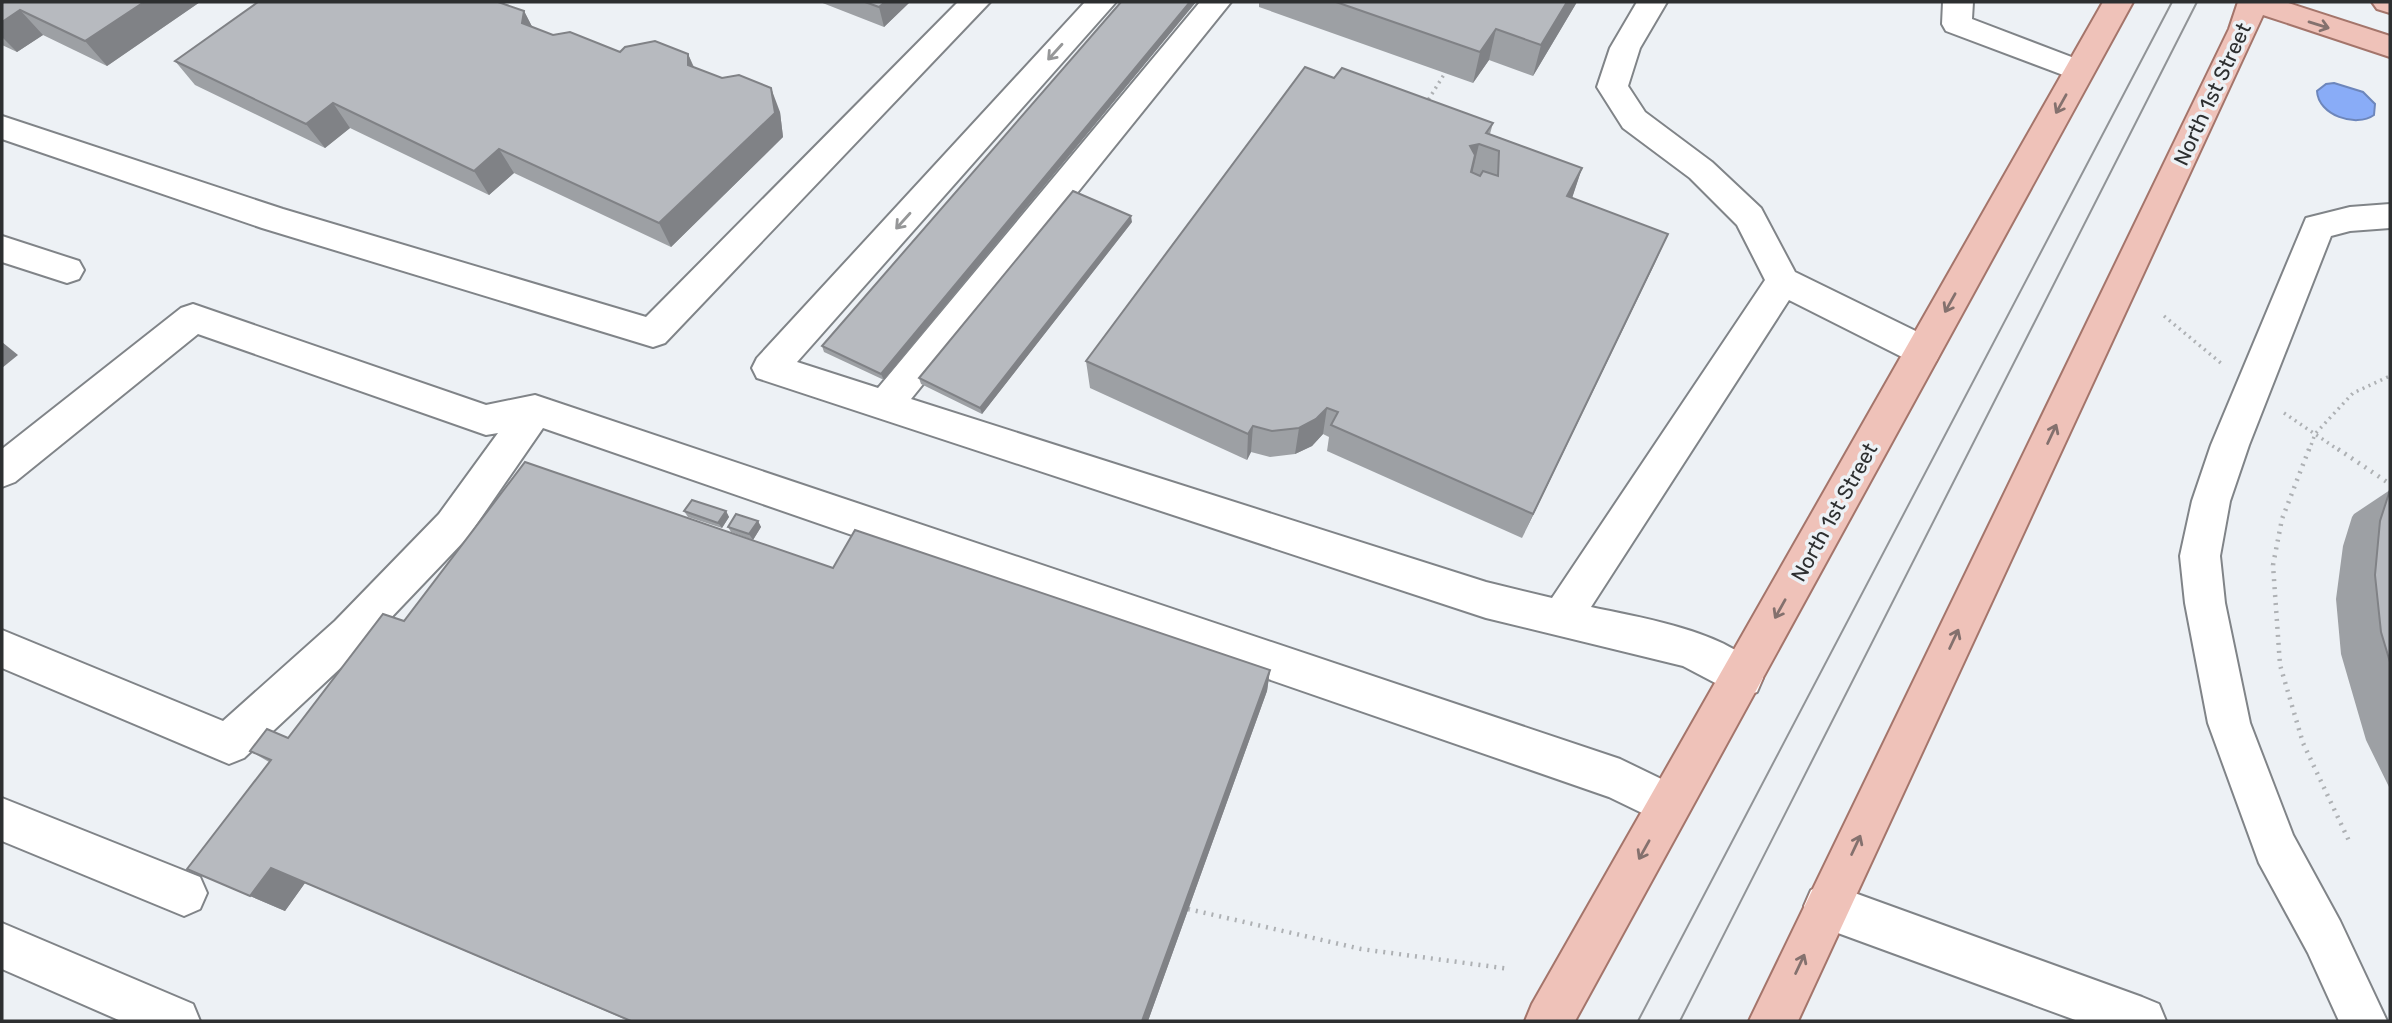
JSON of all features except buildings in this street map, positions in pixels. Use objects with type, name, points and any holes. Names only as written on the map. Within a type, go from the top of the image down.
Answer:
[{"type":"main road","name":"North 1st Street","points":[[1549,1021],[2118,2]]},
{"type":"main road","name":"North 1st Street","points":[[1773,1021],[2244,29],[2254,2]]},
{"type":"main road","points":[[2254,2],[2390,47]]},
{"type":"lane","points":[[2,127],[274,219],[653,333],[975,2]]},
{"type":"lane","points":[[1101,2],[770,368],[1486,600],[1692,649],[1742,678]]},
{"type":"lane","points":[[1652,2],[1625,48],[1612,87],[1634,120],[1701,170],[1749,217],[1783,281],[1923,351]]},
{"type":"lane","points":[[1958,2],[1957,24],[2079,71]]},
{"type":"lane","points":[[885,405],[1208,11]]},
{"type":"lane","points":[[2363,1021],[2324,937],[2274,848],[2229,723],[2204,603],[2200,556],[2211,501],[2230,446],[2318,227],[2350,219],[2390,216]]},
{"type":"lane","points":[[2,249],[67,270]]},
{"type":"lane","points":[[1561,618],[1783,281]]},
{"type":"lane","points":[[2,471],[192,318],[486,420],[535,410],[1607,776],[1669,805]]},
{"type":"lane","points":[[2,649],[229,744],[349,634],[453,526],[535,410]]},
{"type":"lane","points":[[2,819],[184,893]]},
{"type":"lane","points":[[1827,906],[2142,1021]]},
{"type":"lane","points":[[2,946],[176,1021]]},
{"type":"path","points":[[1418,115],[1445,73]]},
{"type":"path","points":[[2350,843],[2303,743],[2280,665],[2273,565],[2282,519],[2315,434],[2353,393],[2390,376]]},
{"type":"path","points":[[1188,909],[1360,949],[1510,969]]},
{"type":"water","points":[[2334,83],[2363,92],[2375,104],[2374,115],[2358,120],[2331,113],[2324,107],[2317,91],[2326,84]]},
{"type":"tram line","points":[[1638,1021],[2172,2]]},
{"type":"tram line","points":[[1680,1021],[2197,2]]}]
